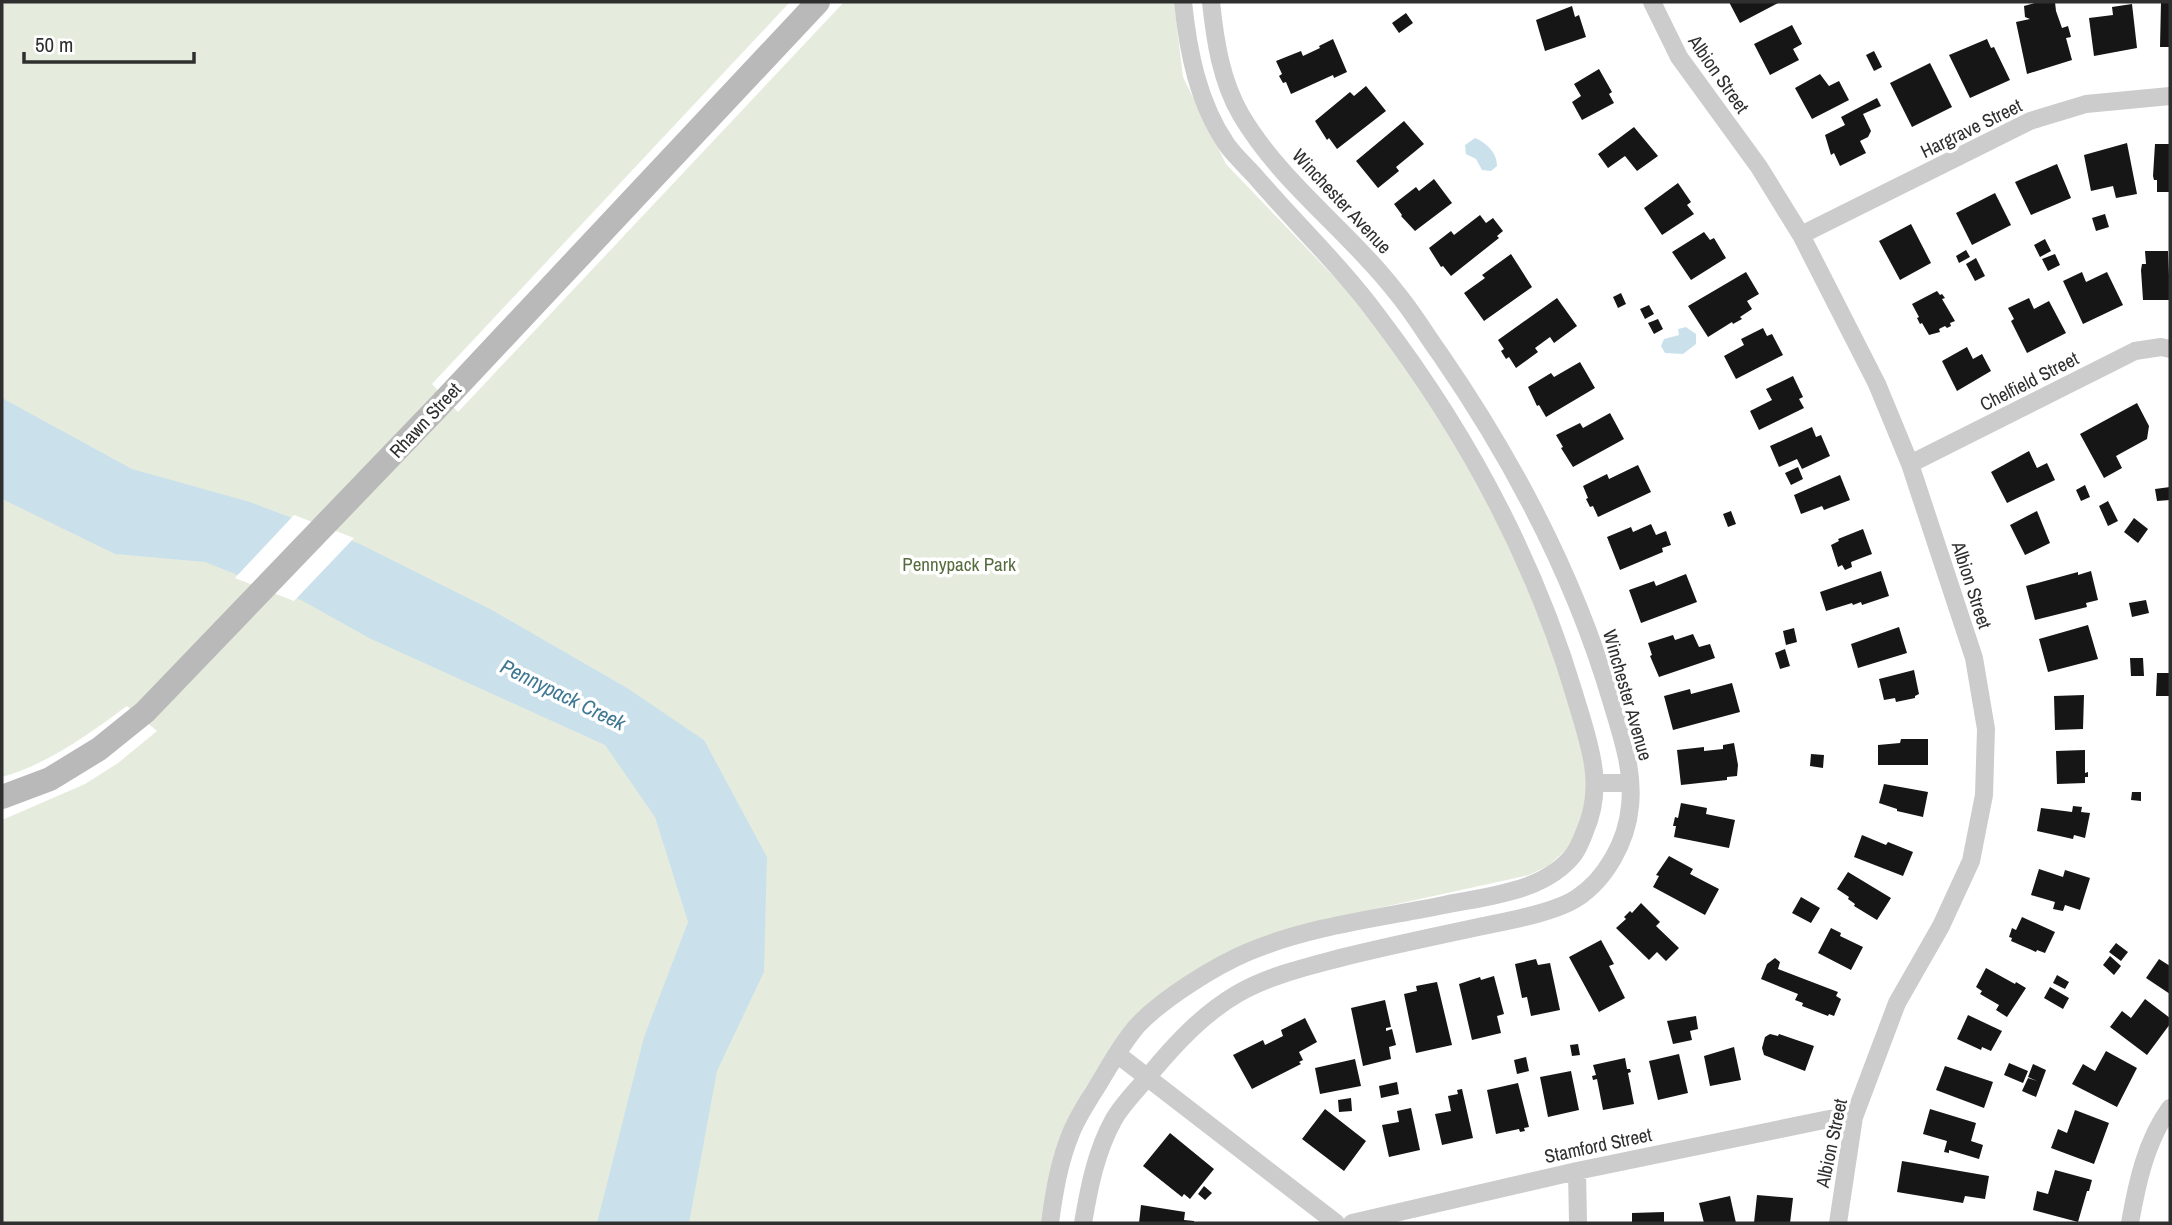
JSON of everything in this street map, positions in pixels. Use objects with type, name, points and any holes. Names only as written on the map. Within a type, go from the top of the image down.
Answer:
[{"type":"main road","name":"Rhawn Street","points":[[2,797],[50,779],[99,749],[145,712],[175,683],[818,2]]},
{"type":"street","points":[[1050,1223],[1055,1189],[1071,1133],[1117,1054],[1138,1025],[1186,986],[1248,952],[1306,933],[1497,894],[1538,882],[1559,870],[1577,851],[1596,796],[1586,734],[1567,670],[1539,592],[1505,518],[1464,443],[1416,368],[1374,311],[1226,143],[1206,105],[1192,68],[1183,2]]},
{"type":"street","name":"Winchester Avenue","points":[[1083,1223],[1094,1166],[1114,1117],[1199,1020],[1238,993],[1273,978],[1358,954],[1533,915],[1575,900],[1612,861],[1630,811],[1630,783],[1625,747],[1606,683],[1578,605],[1505,454],[1398,293],[1360,249],[1299,189],[1240,113],[1225,77],[1214,31],[1211,2]]},
{"type":"street","name":"Albion Street","points":[[1652,2],[1679,57],[1759,167],[1801,234],[1871,373],[1910,464],[1974,658],[1986,729],[1984,795],[1971,861],[1941,926],[1897,1003],[1854,1117],[1838,1223]]},
{"type":"street","name":"Hargrave Street","points":[[1801,234],[2030,121],[2087,104],[2170,96]]},
{"type":"street","points":[[1374,311],[1398,293]]},
{"type":"street","name":"Chelfield Street","points":[[1910,464],[2135,351],[2161,347],[2170,349]]},
{"type":"street","points":[[1596,783],[1630,783]]},
{"type":"street","points":[[1117,1054],[1336,1223]]},
{"type":"street","points":[[2130,1223],[2136,1189],[2150,1145],[2170,1108]]},
{"type":"street","name":"Stamford Street","points":[[1352,1223],[1577,1171],[1829,1119],[1854,1117]]},
{"type":"street","points":[[1577,1171],[1578,1223]]},
{"type":"green space","name":"Pennypack Park","points":[[2,2],[790,2],[432,384],[458,412],[844,2],[1174,2],[1183,77],[1226,164],[1342,285],[1387,341],[1434,408],[1501,527],[1544,627],[1589,768],[1587,813],[1568,848],[1548,866],[1529,875],[1272,934],[1227,952],[1182,979],[1148,1008],[1085,1088],[1072,1113],[1042,1223],[2,1223],[2,820],[85,784],[118,763],[157,731],[127,706],[52,756],[2,777]]},
{"type":"water","points":[[1475,138],[1484,143],[1495,157],[1497,166],[1491,171],[1482,170],[1476,159],[1466,154],[1465,145]]},
{"type":"water","points":[[1686,327],[1696,334],[1696,344],[1683,354],[1665,353],[1661,346],[1664,339],[1679,335],[1678,329]]},
{"type":"water","name":"Pennypack Creek","points":[[2,398],[132,469],[250,502],[360,544],[492,610],[627,688],[704,740],[767,857],[764,972],[717,1071],[689,1223],[597,1223],[644,1037],[688,922],[655,817],[605,745],[369,638],[303,601],[205,562],[115,554],[2,499]]},
{"type":"pier","points":[[294,515],[354,538],[294,601],[235,578]]},
{"type":"building","points":[[1729,2],[1780,2],[1740,23]]},
{"type":"building","points":[[2038,2],[2055,2],[2062,28],[2068,26],[2071,37],[2066,38],[2072,60],[2027,74],[2016,22],[2030,19],[2025,17],[2024,6]]},
{"type":"building","points":[[2161,2],[2170,2],[2170,47],[2160,47]]},
{"type":"building","points":[[2132,4],[2137,48],[2094,56],[2089,18],[2113,15],[2112,7]]},
{"type":"building","points":[[1572,6],[1575,17],[1579,15],[1586,37],[1545,51],[1536,20]]},
{"type":"building","points":[[1406,13],[1413,23],[1399,33],[1392,23]]},
{"type":"building","points":[[1792,25],[1802,44],[1793,49],[1799,60],[1770,75],[1754,44]]},
{"type":"building","points":[[1333,39],[1347,72],[1334,78],[1333,75],[1291,94],[1286,82],[1283,83],[1279,76],[1282,74],[1276,61],[1301,51],[1303,56]]},
{"type":"building","points":[[1987,39],[1991,48],[1994,47],[2010,80],[1970,98],[1949,55]]},
{"type":"building","points":[[1874,51],[1882,67],[1874,71],[1866,55]]},
{"type":"building","points":[[1930,63],[1952,107],[1912,127],[1890,83]]},
{"type":"building","points":[[1599,69],[1612,92],[1609,94],[1614,103],[1582,120],[1572,102],[1581,96],[1574,84]]},
{"type":"building","points":[[1820,74],[1829,86],[1839,81],[1849,100],[1812,119],[1795,88]]},
{"type":"building","points":[[1366,86],[1386,111],[1337,149],[1329,138],[1327,140],[1315,121],[1350,92],[1354,96]]},
{"type":"building","points":[[1877,98],[1881,106],[1863,114],[1871,131],[1868,137],[1860,141],[1866,153],[1840,166],[1834,153],[1831,155],[1825,135],[1845,125],[1841,117]]},
{"type":"building","points":[[1404,121],[1424,144],[1396,167],[1399,171],[1378,188],[1356,161]]},
{"type":"building","points":[[1634,127],[1658,156],[1637,171],[1625,156],[1608,168],[1598,154]]},
{"type":"building","points":[[2127,143],[2137,194],[2116,198],[2113,186],[2091,191],[2084,155]]},
{"type":"building","points":[[2155,144],[2170,144],[2170,192],[2157,192],[2157,180],[2154,180],[2153,176]]},
{"type":"building","points":[[2057,164],[2071,198],[2031,215],[2015,182]]},
{"type":"building","points":[[1434,179],[1452,203],[1415,231],[1394,204],[1416,187],[1419,191]]},
{"type":"building","points":[[1678,183],[1691,202],[1687,205],[1694,214],[1662,235],[1644,208]]},
{"type":"building","points":[[1995,193],[2011,225],[1972,245],[1956,213]]},
{"type":"building","points":[[2105,214],[2109,227],[2096,231],[2092,218]]},
{"type":"building","points":[[1480,215],[1486,223],[1493,218],[1503,231],[1497,236],[1499,238],[1451,276],[1441,267],[1429,248],[1451,231],[1454,235]]},
{"type":"building","points":[[1911,224],[1931,263],[1900,280],[1879,241]]},
{"type":"building","points":[[1704,232],[1710,240],[1714,238],[1726,258],[1691,280],[1672,252]]},
{"type":"building","points":[[2045,239],[2051,251],[2040,257],[2034,245]]},
{"type":"building","points":[[1966,250],[1970,257],[1959,263],[1956,256]]},
{"type":"building","points":[[2145,251],[2168,251],[2170,300],[2143,300],[2141,270],[2142,264],[2146,264]]},
{"type":"building","points":[[1511,254],[1532,287],[1484,321],[1464,293],[1485,278],[1482,275]]},
{"type":"building","points":[[2055,254],[2060,265],[2048,271],[2042,259]]},
{"type":"building","points":[[1976,258],[1985,276],[1975,281],[1966,264]]},
{"type":"building","points":[[1746,272],[1759,294],[1747,301],[1752,309],[1740,317],[1742,319],[1708,337],[1688,306]]},
{"type":"building","points":[[2082,272],[2086,282],[2107,272],[2123,305],[2083,324],[2063,281]]},
{"type":"building","points":[[1937,291],[1945,298],[1942,299],[1955,321],[1947,328],[1945,326],[1939,329],[1940,332],[1929,335],[1922,323],[1920,324],[1912,304]]},
{"type":"building","points":[[1621,293],[1626,304],[1618,308],[1613,297]]},
{"type":"building","points":[[1557,298],[1577,326],[1554,343],[1550,337],[1535,348],[1538,352],[1516,368],[1509,357],[1506,359],[1498,340]]},
{"type":"building","points":[[2029,298],[2034,309],[2049,301],[2066,333],[2027,353],[2011,321],[2014,319],[2008,308]]},
{"type":"building","points":[[1649,305],[1654,314],[1645,319],[1640,309]]},
{"type":"building","points":[[1658,319],[1663,329],[1654,334],[1648,323]]},
{"type":"building","points":[[1763,328],[1767,336],[1772,334],[1783,355],[1736,379],[1724,356],[1744,345],[1741,339]]},
{"type":"building","points":[[1967,347],[1973,359],[1982,354],[1991,371],[1957,391],[1942,361]]},
{"type":"building","points":[[1580,362],[1595,388],[1546,417],[1528,387],[1551,373],[1554,377]]},
{"type":"building","points":[[1793,376],[1803,397],[1799,399],[1804,408],[1759,430],[1750,411],[1772,400],[1766,389]]},
{"type":"building","points":[[2137,403],[2149,426],[2147,439],[2116,456],[2122,468],[2104,478],[2080,434]]},
{"type":"building","points":[[1610,413],[1624,439],[1573,467],[1556,435],[1580,423],[1583,428]]},
{"type":"building","points":[[1812,427],[1816,437],[1821,435],[1830,456],[1802,469],[1797,459],[1779,467],[1770,446]]},
{"type":"building","points":[[2029,451],[2037,468],[2047,463],[2055,480],[2007,503],[1991,472]]},
{"type":"building","points":[[1638,465],[1651,492],[1598,517],[1586,499],[1588,498],[1583,486],[1607,474],[1609,479]]},
{"type":"building","points":[[1798,467],[1803,479],[1791,485],[1785,473]]},
{"type":"building","points":[[1840,475],[1850,500],[1824,510],[1822,506],[1801,514],[1794,495]]},
{"type":"building","points":[[2085,485],[2090,497],[2081,501],[2076,490]]},
{"type":"building","points":[[2170,487],[2170,500],[2157,501],[2155,489]]},
{"type":"building","points":[[2108,501],[2118,521],[2108,526],[2099,506]]},
{"type":"building","points":[[1731,511],[1736,524],[1728,527],[1723,514]]},
{"type":"building","points":[[2037,511],[2050,543],[2025,555],[2010,525]]},
{"type":"building","points":[[2134,518],[2148,529],[2138,543],[2124,532]]},
{"type":"building","points":[[1651,524],[1656,535],[1666,531],[1671,545],[1662,548],[1663,552],[1620,570],[1607,537],[1631,527],[1633,532]]},
{"type":"building","points":[[1863,529],[1872,554],[1851,562],[1852,567],[1845,570],[1842,565],[1838,567],[1831,545],[1839,541],[1838,539]]},
{"type":"building","points":[[1881,571],[1889,596],[1862,605],[1861,602],[1852,603],[1826,611],[1820,592]]},
{"type":"building","points":[[2091,571],[2098,600],[2086,603],[2087,607],[2035,620],[2026,586]]},
{"type":"building","points":[[1686,574],[1697,602],[1641,623],[1629,590],[1654,581],[1656,586]]},
{"type":"building","points":[[2146,600],[2149,613],[2132,617],[2129,603]]},
{"type":"building","points":[[2088,625],[2098,659],[2048,672],[2039,639]]},
{"type":"building","points":[[1899,627],[1907,653],[1858,668],[1851,644]]},
{"type":"building","points":[[1794,628],[1797,642],[1786,645],[1783,631]]},
{"type":"building","points":[[1693,634],[1699,647],[1710,644],[1715,658],[1659,677],[1648,643],[1673,635],[1675,640]]},
{"type":"building","points":[[1785,649],[1790,666],[1780,669],[1775,653]]},
{"type":"building","points":[[2130,658],[2143,658],[2144,676],[2131,676]]},
{"type":"building","points":[[1914,670],[1919,694],[1915,698],[1896,702],[1895,698],[1884,700],[1879,679]]},
{"type":"building","points":[[2157,673],[2170,673],[2170,696],[2156,696]]},
{"type":"building","points":[[1732,683],[1740,712],[1673,730],[1664,696],[1690,689],[1691,694]]},
{"type":"building","points":[[2084,695],[2083,729],[2055,730],[2054,696]]},
{"type":"building","points":[[1901,739],[1928,739],[1928,765],[1878,765],[1878,745],[1900,743]]},
{"type":"building","points":[[1734,743],[1737,776],[1727,777],[1727,780],[1681,785],[1677,750],[1704,747],[1704,751],[1723,749],[1723,745]]},
{"type":"building","points":[[2085,750],[2085,773],[2088,772],[2088,777],[2085,777],[2085,783],[2057,784],[2056,751]]},
{"type":"building","points":[[1811,754],[1824,755],[1823,768],[1810,766]]},
{"type":"building","points":[[1884,784],[1928,792],[1923,817],[1897,811],[1879,803]]},
{"type":"building","points":[[2132,792],[2141,792],[2141,801],[2131,800]]},
{"type":"building","points":[[1681,803],[1707,808],[1706,814],[1735,820],[1729,848],[1674,837],[1676,826],[1673,826]]},
{"type":"building","points":[[2073,806],[2082,807],[2081,812],[2090,813],[2085,838],[2074,835],[2073,839],[2037,831],[2041,808],[2072,812]]},
{"type":"building","points":[[1862,835],[1913,852],[1903,876],[1854,857]]},
{"type":"building","points":[[1669,856],[1693,869],[1690,874],[1719,889],[1705,915],[1653,887],[1659,876],[1656,875]]},
{"type":"building","points":[[2039,869],[2063,877],[2065,870],[2090,878],[2080,910],[2065,905],[2063,911],[2053,909],[2055,902],[2031,895]]},
{"type":"building","points":[[1848,872],[1891,898],[1877,920],[1854,906],[1849,897],[1837,889]]},
{"type":"building","points":[[1801,897],[1820,908],[1811,923],[1792,913]]},
{"type":"building","points":[[1641,903],[1660,922],[1656,926],[1679,948],[1666,961],[1657,952],[1649,960],[1616,928],[1630,911],[1632,913]]},
{"type":"building","points":[[2022,917],[2055,932],[2045,953],[2011,941],[2012,938],[2009,937],[2012,928],[2016,930]]},
{"type":"building","points":[[1831,928],[1841,933],[1840,936],[1863,947],[1851,970],[1818,953]]},
{"type":"building","points":[[1601,940],[1614,964],[1609,966],[1625,998],[1599,1012],[1569,957]]},
{"type":"building","points":[[2116,943],[2128,952],[2121,961],[2109,952]]},
{"type":"building","points":[[2110,956],[2121,966],[2114,975],[2103,965]]},
{"type":"building","points":[[1775,958],[1780,962],[1778,969],[1838,992],[1836,996],[1841,999],[1834,1016],[1802,1006],[1803,1003],[1795,1000],[1798,994],[1761,979],[1767,964]]},
{"type":"building","points":[[1536,959],[1538,965],[1550,963],[1560,1010],[1531,1016],[1527,997],[1522,998],[1515,964]]},
{"type":"building","points":[[2159,959],[2170,966],[2170,994],[2146,978]]},
{"type":"building","points":[[1986,968],[2026,988],[2007,1017],[1996,1010],[1999,1005],[1980,994],[1982,991],[1976,987]]},
{"type":"building","points":[[2057,975],[2069,982],[2065,989],[2053,983]]},
{"type":"building","points":[[1494,976],[1504,1014],[1497,1016],[1501,1033],[1472,1040],[1459,984],[1480,977],[1481,980]]},
{"type":"building","points":[[1437,982],[1452,1045],[1416,1053],[1404,994],[1417,991],[1416,986]]},
{"type":"building","points":[[2050,987],[2069,998],[2063,1009],[2044,998]]},
{"type":"building","points":[[2145,999],[2170,1018],[2170,1024],[2147,1055],[2110,1027],[2122,1011],[2131,1018]]},
{"type":"building","points":[[1385,1000],[1391,1027],[1386,1028],[1386,1031],[1392,1029],[1396,1045],[1389,1047],[1391,1059],[1363,1066],[1351,1008]]},
{"type":"building","points":[[1968,1015],[2002,1031],[1991,1051],[1982,1047],[1981,1050],[1957,1039]]},
{"type":"building","points":[[1696,1016],[1698,1029],[1690,1031],[1692,1040],[1673,1044],[1667,1021]]},
{"type":"building","points":[[1305,1018],[1317,1042],[1299,1052],[1303,1060],[1299,1062],[1301,1064],[1252,1089],[1233,1055],[1263,1040],[1265,1045],[1283,1036],[1281,1030]]},
{"type":"building","points":[[1779,1034],[1814,1046],[1805,1071],[1764,1055],[1762,1048],[1765,1037]]},
{"type":"building","points":[[1578,1044],[1580,1055],[1572,1056],[1570,1045]]},
{"type":"building","points":[[1734,1047],[1741,1080],[1710,1086],[1704,1056]]},
{"type":"building","points":[[2106,1051],[2137,1068],[2117,1107],[2072,1084],[2083,1064],[2095,1071]]},
{"type":"building","points":[[1679,1054],[1688,1093],[1658,1100],[1649,1061]]},
{"type":"building","points":[[1526,1057],[1529,1071],[1517,1074],[1514,1060]]},
{"type":"building","points":[[1625,1058],[1627,1069],[1631,1072],[1628,1073],[1634,1104],[1603,1110],[1597,1079],[1593,1080],[1592,1076],[1596,1075],[1593,1065]]},
{"type":"building","points":[[1355,1059],[1361,1086],[1320,1094],[1315,1068]]},
{"type":"building","points":[[2009,1063],[2028,1071],[2023,1083],[2004,1075]]},
{"type":"building","points":[[2033,1064],[2046,1070],[2036,1097],[2022,1091],[2028,1078],[2037,1081],[2028,1077]]},
{"type":"building","points":[[1945,1066],[1993,1082],[1984,1108],[1936,1090]]},
{"type":"building","points":[[1571,1071],[1579,1110],[1548,1117],[1540,1077]]},
{"type":"building","points":[[1397,1082],[1399,1094],[1381,1098],[1379,1086]]},
{"type":"building","points":[[1518,1083],[1529,1127],[1524,1128],[1525,1131],[1520,1132],[1519,1129],[1496,1134],[1487,1090]]},
{"type":"building","points":[[1462,1089],[1473,1138],[1442,1145],[1435,1114],[1451,1111],[1448,1096],[1458,1094],[1457,1090]]},
{"type":"building","points":[[1351,1098],[1352,1111],[1339,1112],[1338,1100]]},
{"type":"building","points":[[1411,1108],[1420,1150],[1389,1157],[1382,1125],[1399,1122],[1397,1111]]},
{"type":"building","points":[[1325,1109],[1366,1141],[1344,1171],[1302,1139]]},
{"type":"building","points":[[1930,1109],[1976,1123],[1971,1141],[1983,1145],[1979,1159],[1949,1150],[1949,1153],[1944,1152],[1947,1141],[1923,1134]]},
{"type":"building","points":[[2075,1110],[2109,1123],[2094,1164],[2051,1148],[2058,1129],[2067,1133]]},
{"type":"building","points":[[1170,1133],[1214,1169],[1190,1199],[1184,1194],[1182,1197],[1143,1166]]},
{"type":"building","points":[[1902,1161],[1989,1176],[1985,1199],[1965,1196],[1963,1203],[1897,1192]]},
{"type":"building","points":[[2055,1170],[2092,1180],[2078,1222],[2033,1210],[2037,1191],[2048,1194]]},
{"type":"building","points":[[1204,1186],[1212,1193],[1205,1200],[1198,1194]]},
{"type":"building","points":[[1757,1195],[1793,1198],[1790,1223],[1754,1223]]},
{"type":"building","points":[[1730,1196],[1736,1223],[1704,1223],[1699,1203]]},
{"type":"building","points":[[1141,1205],[1185,1212],[1184,1220],[1194,1223],[1139,1223]]},
{"type":"building","points":[[1664,1212],[1664,1223],[1632,1223],[1632,1213]]}]
